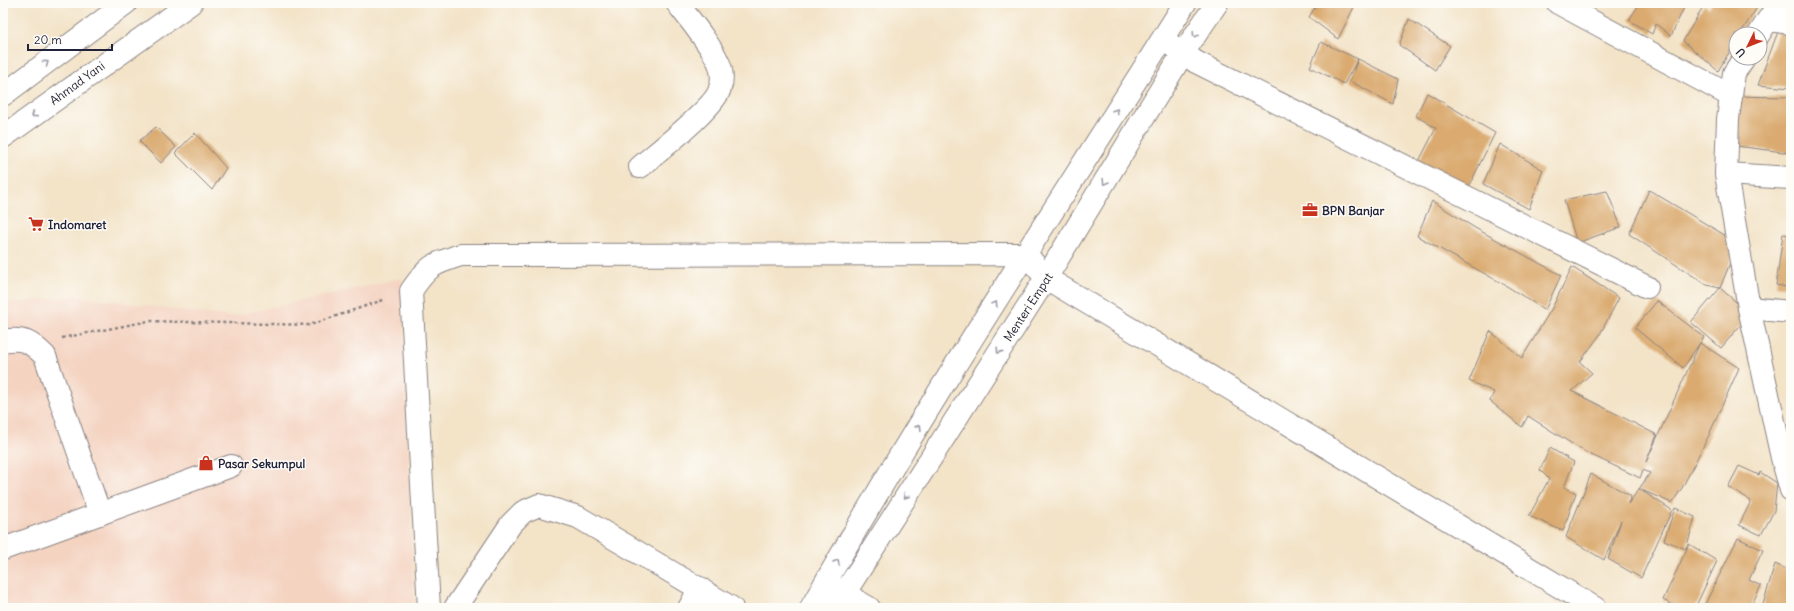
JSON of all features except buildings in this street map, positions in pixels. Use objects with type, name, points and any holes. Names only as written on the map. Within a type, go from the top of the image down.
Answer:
[{"type":"main road","points":[[3,95],[126,3]]},
{"type":"main road","name":"Ahmad Yani","points":[[3,137],[191,3]]},
{"type":"main road","points":[[640,167],[708,107],[720,89],[721,69],[708,45],[677,3]]},
{"type":"main road","name":"Menteri Empat","points":[[834,595],[858,525],[1026,254],[1185,3]]},
{"type":"main road","name":"Menteri Empat","points":[[811,608],[834,595],[924,468],[1046,278],[1183,53],[1217,3]]},
{"type":"main road","points":[[1558,3],[1731,96]]},
{"type":"main road","points":[[1769,19],[1791,23]]},
{"type":"main road","points":[[1162,39],[1196,62],[1647,288]]},
{"type":"main road","points":[[1739,66],[1734,73],[1728,119],[1726,174],[1749,308],[1787,458],[1791,490]]},
{"type":"main road","points":[[1098,140],[1122,153]]},
{"type":"main road","points":[[1726,174],[1791,178]]},
{"type":"main road","points":[[429,608],[411,291],[424,272],[438,262],[461,255],[1026,254],[1046,278],[1595,608]]},
{"type":"main road","points":[[1749,308],[1791,312]]},
{"type":"main road","points":[[3,342],[14,339],[32,343],[45,356],[100,514]]},
{"type":"main road","points":[[902,453],[924,468]]},
{"type":"main road","points":[[3,549],[231,466]]},
{"type":"main road","points":[[455,608],[511,524],[523,512],[539,505],[578,517],[732,608]]},
{"type":"main road","points":[[689,608],[700,588]]},
{"type":"main road","points":[[834,595],[869,608]]},
{"type":"path","points":[[32,343],[149,321],[310,325],[411,291]]},
{"type":"shaded area","name":"Pasar Sekumpul","points":[[402,278],[414,608],[3,608],[3,304],[77,296],[230,317]]},
{"type":"place","name":"BPN Banjar","points":[[1310,210]]},
{"type":"place","name":"Indomaret","points":[[36,224]]},
{"type":"place","name":"Pasar Sekumpul","points":[[206,463]]}]
